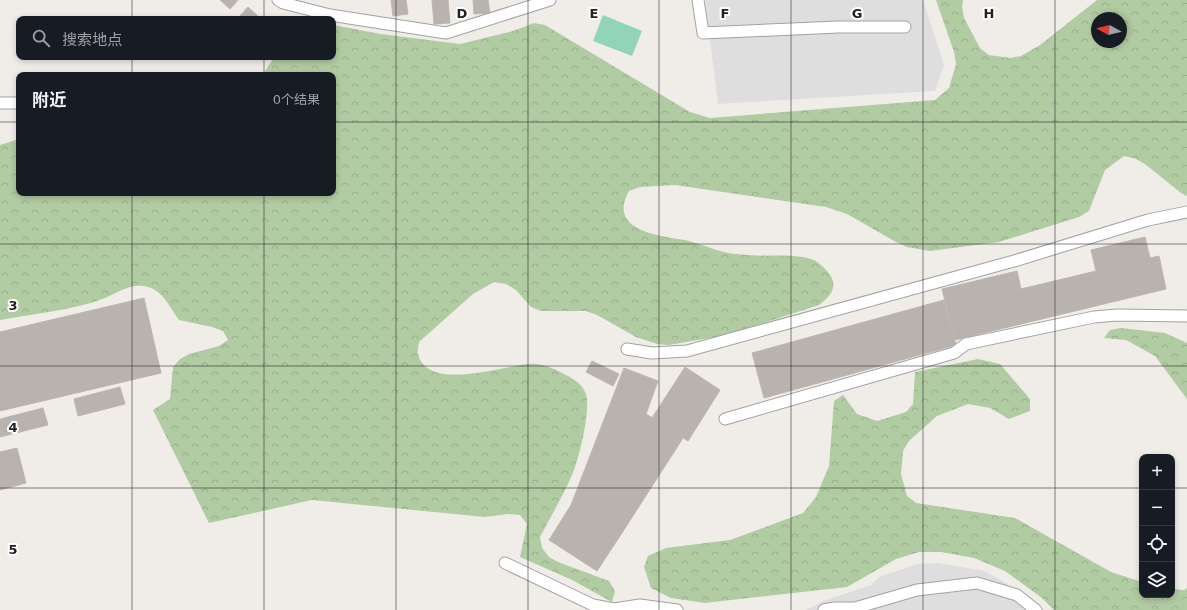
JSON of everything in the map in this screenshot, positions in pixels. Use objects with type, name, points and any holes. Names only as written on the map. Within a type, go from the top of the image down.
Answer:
[{"type":"street","points":[[278,0],[282,3],[330,16]]},
{"type":"street","points":[[336,17],[446,33],[550,0]]},
{"type":"street","points":[[698,0],[703,33],[838,27],[905,28]]},
{"type":"street","points":[[0,103],[16,103]]},
{"type":"street","points":[[627,349],[652,353],[687,351],[1014,261],[1148,220],[1187,212]]},
{"type":"street","points":[[725,419],[954,353],[966,344],[1094,317],[1117,315],[1187,316]]},
{"type":"street","points":[[505,563],[593,605],[614,609],[640,604],[677,610]]},
{"type":"street","points":[[824,610],[835,608],[855,608],[917,590],[977,583],[1018,595],[1036,610]]},
{"type":"shaded area","points":[[705,0],[923,0],[944,65],[935,91],[718,104]]},
{"type":"shaded area","points":[[938,563],[985,571],[1011,586],[1036,610],[806,610],[823,601],[871,585],[879,577],[917,564]]},
{"type":"green space","points":[[936,0],[963,0],[962,6],[964,18],[980,48],[989,55],[1010,58],[1021,56],[1040,45],[1097,0],[1187,0],[1187,196],[1181,193],[1145,164],[1136,159],[1124,156],[1105,170],[1089,211],[1079,217],[999,242],[930,251],[907,247],[847,214],[826,207],[675,185],[640,187],[629,191],[624,205],[625,215],[631,224],[640,230],[665,237],[689,241],[730,253],[756,256],[790,256],[814,260],[829,273],[832,278],[832,292],[819,305],[727,335],[669,345],[657,344],[636,337],[597,315],[586,311],[541,311],[531,307],[516,290],[506,284],[494,282],[473,294],[419,342],[418,354],[425,366],[436,372],[451,375],[468,374],[486,372],[518,365],[538,364],[558,371],[573,379],[582,387],[586,394],[587,411],[584,434],[578,458],[561,498],[540,537],[542,548],[549,557],[558,562],[609,581],[615,591],[612,602],[572,580],[520,557],[527,524],[520,515],[508,514],[485,517],[312,500],[209,523],[153,410],[170,399],[173,367],[180,359],[189,354],[219,346],[228,340],[223,331],[212,327],[179,320],[166,300],[158,292],[142,286],[126,288],[105,298],[80,306],[0,320],[0,145],[16,140],[16,196],[336,196],[336,72],[265,72],[273,60],[336,60],[336,26],[381,34],[460,44],[513,31],[534,23],[545,25],[690,112],[710,118],[935,100],[949,88],[956,64],[954,52]]},
{"type":"green space","points":[[603,15],[642,31],[632,56],[593,41]]},
{"type":"green space","points":[[1121,328],[1165,333],[1187,343],[1187,399],[1155,356],[1126,340],[1104,338],[1110,330]]},
{"type":"green space","points":[[978,359],[1000,364],[1030,399],[1030,411],[1009,419],[990,408],[968,404],[937,416],[909,441],[903,451],[901,474],[907,496],[916,503],[1015,518],[1111,572],[1139,581],[1139,598],[1175,598],[1175,589],[1184,590],[1187,588],[1187,610],[1054,610],[1042,598],[1005,571],[974,558],[941,552],[919,552],[896,559],[847,587],[705,603],[671,598],[651,588],[644,567],[648,556],[666,548],[730,540],[803,513],[816,497],[829,466],[834,401],[843,395],[857,414],[877,421],[906,412],[913,404],[915,372]]},
{"type":"building","points":[[220,0],[238,0],[230,9]]},
{"type":"building","points":[[391,0],[406,0],[408,14],[393,16]]},
{"type":"building","points":[[432,0],[448,0],[450,23],[434,24]]},
{"type":"building","points":[[473,0],[488,0],[490,13],[474,14]]},
{"type":"building","points":[[248,7],[258,16],[240,16]]},
{"type":"building","points":[[1145,237],[1150,258],[1159,256],[1166,289],[955,340],[942,289],[1017,271],[1021,289],[1096,271],[1091,250]]},
{"type":"building","points":[[144,298],[161,373],[0,411],[0,332]]},
{"type":"building","points":[[944,300],[956,345],[764,398],[752,353]]},
{"type":"building","points":[[592,361],[619,374],[613,386],[586,372]]},
{"type":"building","points":[[685,367],[720,390],[688,441],[652,418]]},
{"type":"building","points":[[624,368],[658,381],[646,414],[659,422],[595,520],[571,505]]},
{"type":"building","points":[[120,387],[125,404],[78,416],[74,399]]},
{"type":"building","points":[[43,408],[48,425],[0,437],[0,419]]},
{"type":"building","points":[[659,422],[683,438],[620,536],[595,520]]},
{"type":"building","points":[[17,448],[26,483],[0,490],[0,452]]},
{"type":"building","points":[[571,505],[620,536],[597,571],[549,540]]}]
